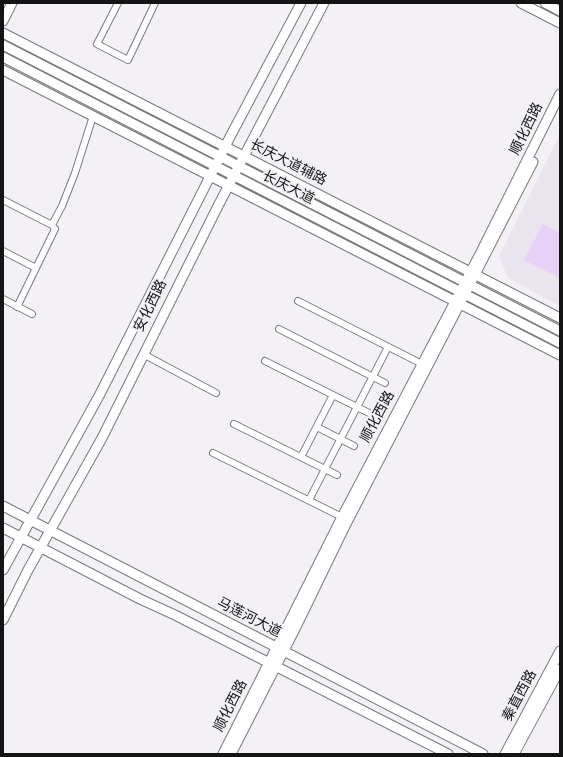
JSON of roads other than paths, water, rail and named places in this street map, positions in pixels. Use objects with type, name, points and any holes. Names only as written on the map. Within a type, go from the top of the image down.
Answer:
[{"type":"main road","points":[[3,10],[6,3]]},
{"type":"main road","points":[[3,21],[12,3]]},
{"type":"main road","name":"安化西路","points":[[3,570],[100,394],[220,156],[301,3]]},
{"type":"main road","name":"安化西路","points":[[3,620],[50,529],[102,438],[228,185],[324,3]]},
{"type":"main road","points":[[521,3],[560,23]]},
{"type":"main road","points":[[545,3],[560,11]]},
{"type":"main road","name":"长庆大道辅路","points":[[3,33],[560,318]]},
{"type":"main road","name":"长庆大道","points":[[3,45],[560,331]]},
{"type":"main road","name":"长庆大道","points":[[3,57],[560,343]]},
{"type":"main road","points":[[3,70],[560,355]]},
{"type":"main road","name":"顺化西路","points":[[231,754],[273,664],[344,528],[462,293],[468,284],[560,94]]},
{"type":"main road","name":"顺化西路","points":[[473,274],[560,108]]},
{"type":"main road","name":"顺化西路","points":[[280,650],[342,517],[422,364],[457,303]]},
{"type":"main road","name":"马莲河大道","points":[[3,506],[483,754]]},
{"type":"main road","points":[[3,528],[140,599],[273,664],[448,754]]},
{"type":"main road","name":"秦直西路","points":[[505,754],[560,651]]},
{"type":"main road","name":"顺化西路","points":[[223,754],[273,664]]},
{"type":"main road","name":"秦直西路","points":[[514,754],[560,668]]},
{"type":"street","points":[[118,3],[97,44],[128,60],[155,3]]},
{"type":"street","points":[[52,225],[70,186],[93,116]]},
{"type":"street","points":[[3,200],[52,225],[55,229],[17,307]]},
{"type":"street","points":[[3,251],[36,268]]},
{"type":"street","points":[[3,299],[32,314]]},
{"type":"street","points":[[298,301],[422,364]]},
{"type":"street","points":[[279,329],[385,383]]},
{"type":"street","points":[[308,500],[388,347]]},
{"type":"street","points":[[143,354],[216,393]]},
{"type":"street","points":[[265,361],[371,414]]},
{"type":"street","points":[[301,457],[333,395]]},
{"type":"street","points":[[234,424],[337,475]]},
{"type":"street","points":[[317,426],[354,446]]},
{"type":"street","points":[[213,453],[342,517]]}]
